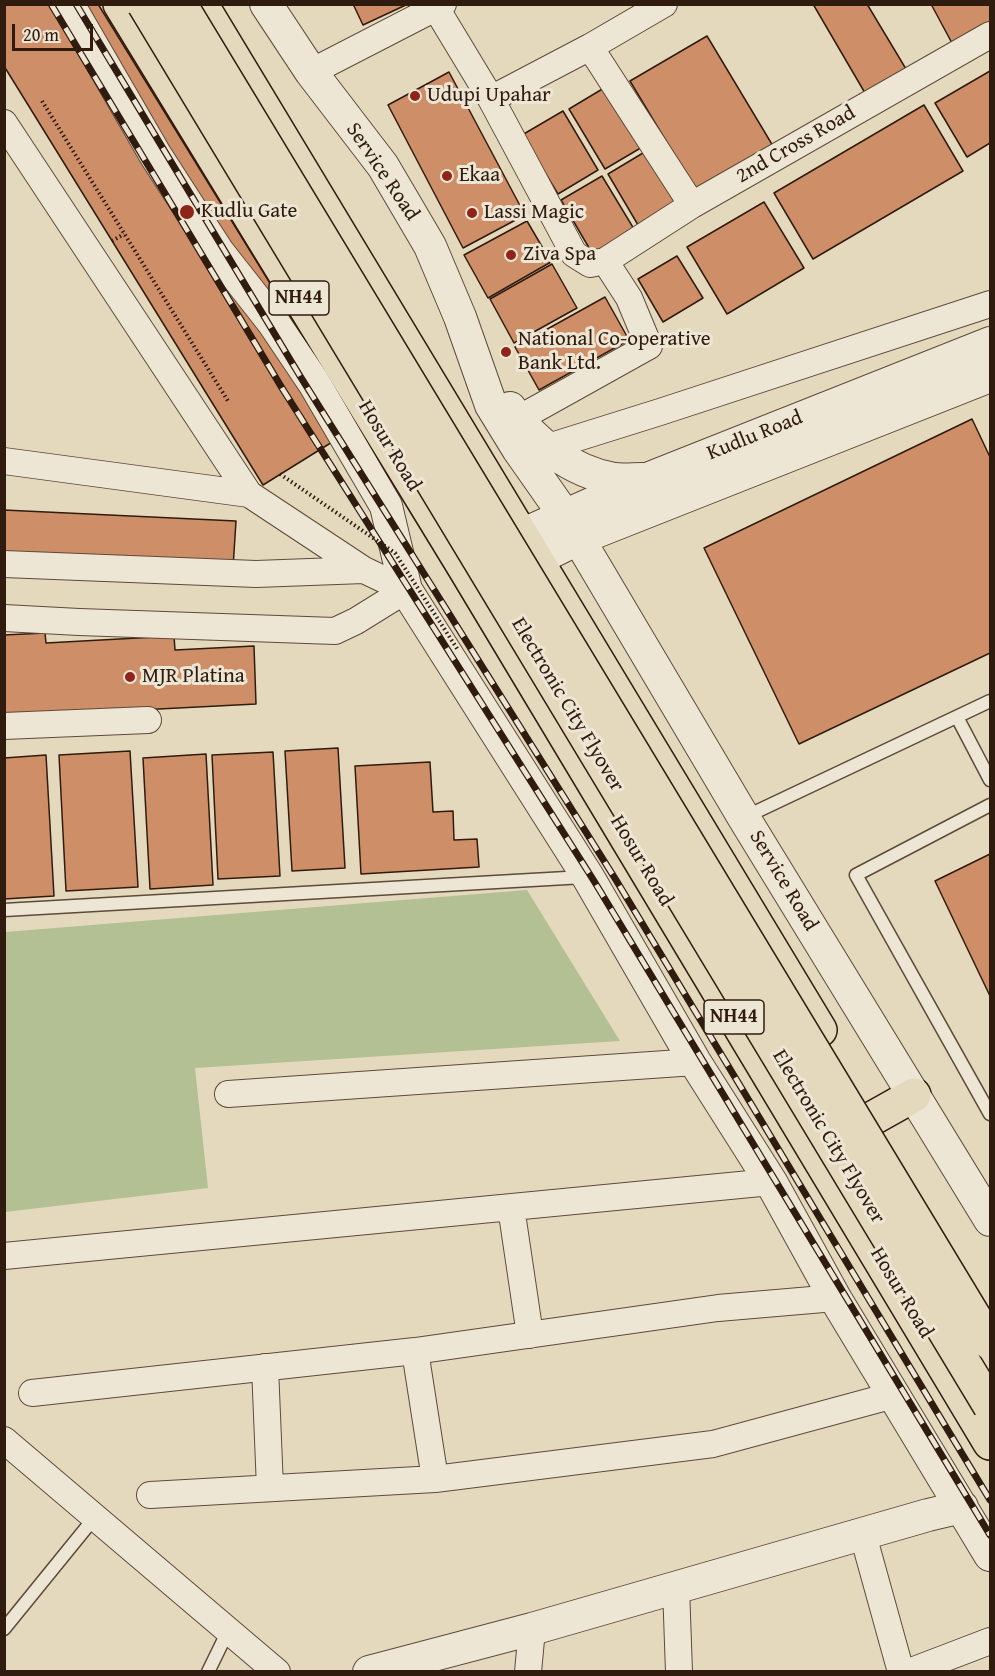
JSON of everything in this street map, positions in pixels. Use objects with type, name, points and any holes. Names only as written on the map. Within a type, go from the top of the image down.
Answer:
[{"type":"highway","name":"Hosur Road","points":[[120,4],[471,579],[990,1443]]},
{"type":"highway","name":"Electronic City Flyover","points":[[144,4],[990,1406]]},
{"type":"highway","name":"Electronic City Flyover","points":[[180,4],[990,1343]]},
{"type":"highway","points":[[201,4],[990,1313]]},
{"type":"highway","points":[[873,1118],[914,1095]]},
{"type":"street","name":"Hosur Road","points":[[68,4],[156,156],[218,252],[273,322],[314,383],[386,506],[406,590],[588,877],[695,1062],[771,1182],[835,1298],[990,1555]]},
{"type":"street","name":"Service Road","points":[[266,4],[311,72],[383,166],[430,246],[473,352],[491,405],[518,449],[572,527],[744,818],[990,1220]]},
{"type":"street","points":[[490,99],[590,47],[664,4]]},
{"type":"street","points":[[311,72],[440,6],[574,254],[590,264],[605,261],[629,298],[649,346],[518,419]]},
{"type":"street","name":"2nd Cross Road","points":[[605,261],[692,205],[990,35]]},
{"type":"street","points":[[590,47],[692,205]]},
{"type":"street","points":[[4,123],[249,494],[364,570],[406,590]]},
{"type":"street","points":[[545,448],[990,304]]},
{"type":"street","name":"Kudlu Road","points":[[572,527],[647,479],[990,343]]},
{"type":"street","points":[[473,352],[518,419],[545,448],[589,472],[614,479],[647,479]]},
{"type":"street","name":"Kudlu Road","points":[[471,579],[528,547],[572,527],[990,376]]},
{"type":"street","points":[[4,461],[249,494]]},
{"type":"street","points":[[4,564],[256,574],[364,570]]},
{"type":"street","points":[[4,618],[335,631],[356,621],[406,590]]},
{"type":"street","points":[[4,726],[148,720]]},
{"type":"street","points":[[228,1094],[695,1062]]},
{"type":"street","points":[[4,1256],[771,1182]]},
{"type":"street","points":[[511,1207],[530,1335]]},
{"type":"street","points":[[32,1393],[415,1351],[718,1308],[835,1298]]},
{"type":"street","points":[[415,1351],[435,1479]]},
{"type":"street","points":[[265,1367],[270,1488]]},
{"type":"street","points":[[150,1495],[435,1479],[713,1444],[894,1395]]},
{"type":"street","points":[[4,1440],[277,1671]]},
{"type":"street","points":[[369,1671],[532,1629],[962,1507]]},
{"type":"street","points":[[863,1535],[901,1671]]},
{"type":"street","points":[[676,1587],[679,1671]]},
{"type":"street","points":[[528,1671],[532,1629]]},
{"type":"street","points":[[909,1671],[990,1641]]},
{"type":"lane","points":[[744,818],[990,701]]},
{"type":"lane","points":[[957,717],[990,780]]},
{"type":"lane","points":[[990,805],[856,875],[990,1114]]},
{"type":"lane","points":[[4,910],[588,877]]},
{"type":"lane","points":[[4,1629],[94,1517]]},
{"type":"lane","points":[[208,1671],[228,1630]]},
{"type":"path","points":[[42,101],[228,401]]},
{"type":"path","points":[[280,474],[395,553],[458,650]]},
{"type":"green space","points":[[527,890],[620,1041],[195,1068],[208,1188],[5,1212],[5,932]]},
{"type":"building","points":[[4,4],[98,4],[358,426],[263,485],[4,66]]},
{"type":"building","points":[[353,4],[408,4],[363,25]]},
{"type":"building","points":[[813,4],[867,4],[906,69],[865,93]]},
{"type":"building","points":[[931,4],[990,4],[990,24],[953,45]]},
{"type":"building","points":[[707,36],[776,151],[699,196],[630,81]]},
{"type":"building","points":[[990,71],[990,143],[967,157],[935,103]]},
{"type":"building","points":[[449,72],[525,215],[463,248],[388,105]]},
{"type":"building","points":[[609,85],[644,146],[605,169],[569,109]]},
{"type":"building","points":[[924,105],[963,171],[813,259],[774,193]]},
{"type":"building","points":[[563,111],[598,170],[558,194],[522,135]]},
{"type":"building","points":[[648,150],[681,206],[641,230],[608,174]]},
{"type":"building","points":[[602,176],[637,234],[595,258],[561,200]]},
{"type":"building","points":[[764,202],[804,268],[727,314],[687,247]]},
{"type":"building","points":[[527,221],[551,262],[488,298],[464,255]]},
{"type":"building","points":[[677,256],[703,298],[663,322],[638,279]]},
{"type":"building","points":[[552,264],[577,308],[514,343],[490,299]]},
{"type":"building","points":[[605,297],[629,340],[539,390],[515,347]]},
{"type":"building","points":[[972,419],[990,457],[990,653],[799,744],[704,548]]},
{"type":"building","points":[[4,510],[236,521],[233,568],[4,558]]},
{"type":"building","name":"MJR Platina","points":[[45,633],[46,643],[174,636],[175,650],[254,646],[256,704],[4,717],[4,635]]},
{"type":"building","points":[[338,748],[345,868],[292,871],[285,751]]},
{"type":"building","points":[[130,751],[138,887],[66,891],[59,755]]},
{"type":"building","points":[[273,752],[280,876],[218,879],[212,755]]},
{"type":"building","points":[[206,754],[213,885],[150,889],[143,758]]},
{"type":"building","points":[[46,755],[54,896],[4,899],[4,758]]},
{"type":"building","points":[[430,762],[433,812],[453,811],[454,840],[477,839],[479,867],[361,874],[355,766]]},
{"type":"building","points":[[990,854],[990,996],[935,881]]},
{"type":"railway","points":[[51,4],[282,388],[594,881],[990,1535]]},
{"type":"railway","points":[[76,4],[300,376],[616,880],[990,1500]]},
{"type":"place","name":"Udupi Upahar","points":[[415,96]]},
{"type":"place","name":"Ekaa","points":[[447,176]]},
{"type":"place","name":"Kudlu Gate","points":[[187,212]]},
{"type":"place","name":"Lassi Magic","points":[[472,213]]},
{"type":"place","name":"Ziva Spa","points":[[511,255]]},
{"type":"place","name":"National Co-operative Bank Ltd.","points":[[506,352]]},
{"type":"place","name":"MJR Platina","points":[[130,677]]}]
